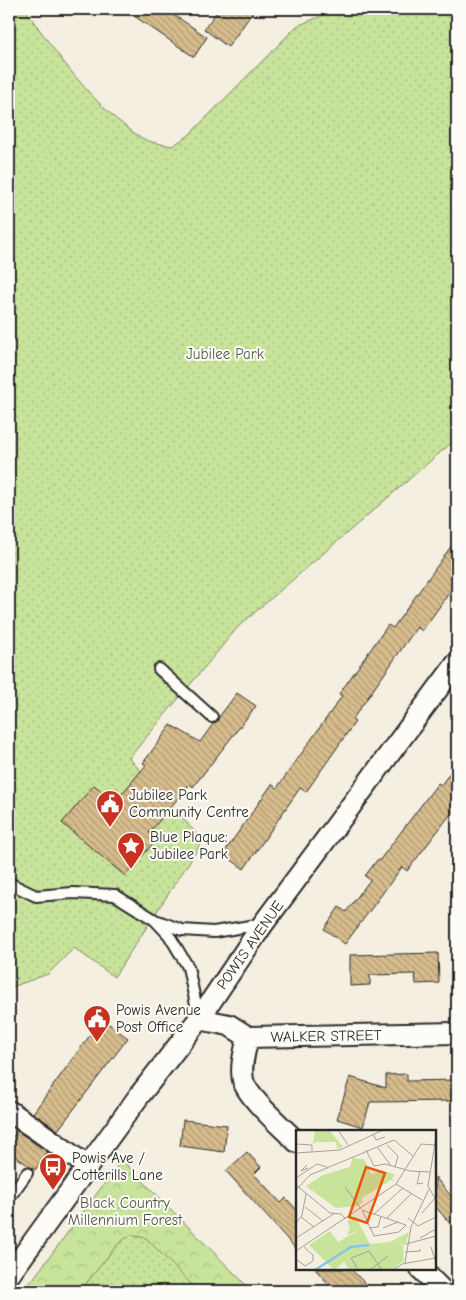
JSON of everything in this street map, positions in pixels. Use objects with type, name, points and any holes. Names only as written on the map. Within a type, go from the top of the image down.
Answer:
[{"type":"street","name":"POWIS AVENUE","points":[[9,1275],[87,1166],[199,1019],[263,924],[457,663]]},
{"type":"street","points":[[199,1019],[229,1025],[248,1037],[242,1064],[243,1082],[251,1096],[296,1141]]},
{"type":"street","name":"WALKER STREET","points":[[248,1037],[457,1033]]},
{"type":"street","points":[[9,1111],[87,1166]]},
{"type":"street","points":[[422,1270],[443,1291]]},
{"type":"lane","points":[[159,669],[212,717]]},
{"type":"lane","points":[[9,884],[36,896],[73,893],[115,895],[155,920],[182,930],[214,932],[263,924]]},
{"type":"lane","points":[[155,920],[169,935],[188,967],[199,1019]]},
{"type":"lane","points":[[9,1198],[27,1173]]},
{"type":"green space","name":"Jubilee Park","points":[[9,9],[25,9],[78,79],[108,112],[145,140],[172,146],[188,136],[297,26],[338,9],[457,9],[457,438],[238,627],[129,758],[203,841],[114,977],[74,948],[48,974],[9,988]]},
{"type":"green space","name":"Black Country Millennium Forest","points":[[122,1160],[252,1291],[24,1291]]},
{"type":"green space","points":[[130,1235],[146,1238],[198,1291],[80,1291],[117,1245]]},
{"type":"building","points":[[124,9],[165,9],[207,37],[194,57]]},
{"type":"building","points":[[219,9],[255,9],[228,47],[204,29]]},
{"type":"building","points":[[457,538],[457,582],[422,631],[417,627],[352,720],[355,722],[306,792],[300,788],[244,869],[223,854],[272,784],[277,788],[342,696],[339,694],[388,625],[393,628]]},
{"type":"building","points":[[237,693],[256,706],[193,787],[190,784],[149,833],[157,839],[125,876],[62,823],[94,785],[115,802],[146,765],[143,763],[171,725],[200,742]]},
{"type":"building","points":[[457,763],[457,806],[407,871],[402,867],[345,944],[324,929],[339,907],[346,912],[370,880],[365,876],[377,860],[379,861],[438,783],[441,785]]},
{"type":"building","points":[[438,953],[439,983],[416,984],[415,974],[370,975],[370,985],[350,986],[350,955]]},
{"type":"building","points":[[102,1019],[128,1038],[58,1130],[33,1113]]},
{"type":"building","points":[[407,1074],[407,1081],[457,1080],[457,1101],[370,1102],[363,1127],[337,1119],[350,1077],[386,1088],[386,1075]]},
{"type":"building","points":[[183,1120],[227,1125],[224,1152],[180,1146]]},
{"type":"building","points":[[17,1131],[48,1152],[35,1170],[9,1152],[9,1143]]},
{"type":"building","points":[[247,1152],[261,1167],[254,1174],[281,1203],[286,1198],[296,1209],[296,1249],[226,1171]]},
{"type":"building","points":[[436,1178],[457,1203],[457,1232],[436,1207]]},
{"type":"building","points":[[316,1270],[352,1270],[372,1291],[335,1291]]},
{"type":"place","name":"Jubilee Park Community Centre","points":[[110,828]]},
{"type":"place","name":"Blue Plaque: Jubilee Park","points":[[131,870]]},
{"type":"place","name":"Powis Avenue Post Office","points":[[97,1043]]},
{"type":"place","name":"Powis Ave / Cotterills Lane","points":[[53,1191]]}]
